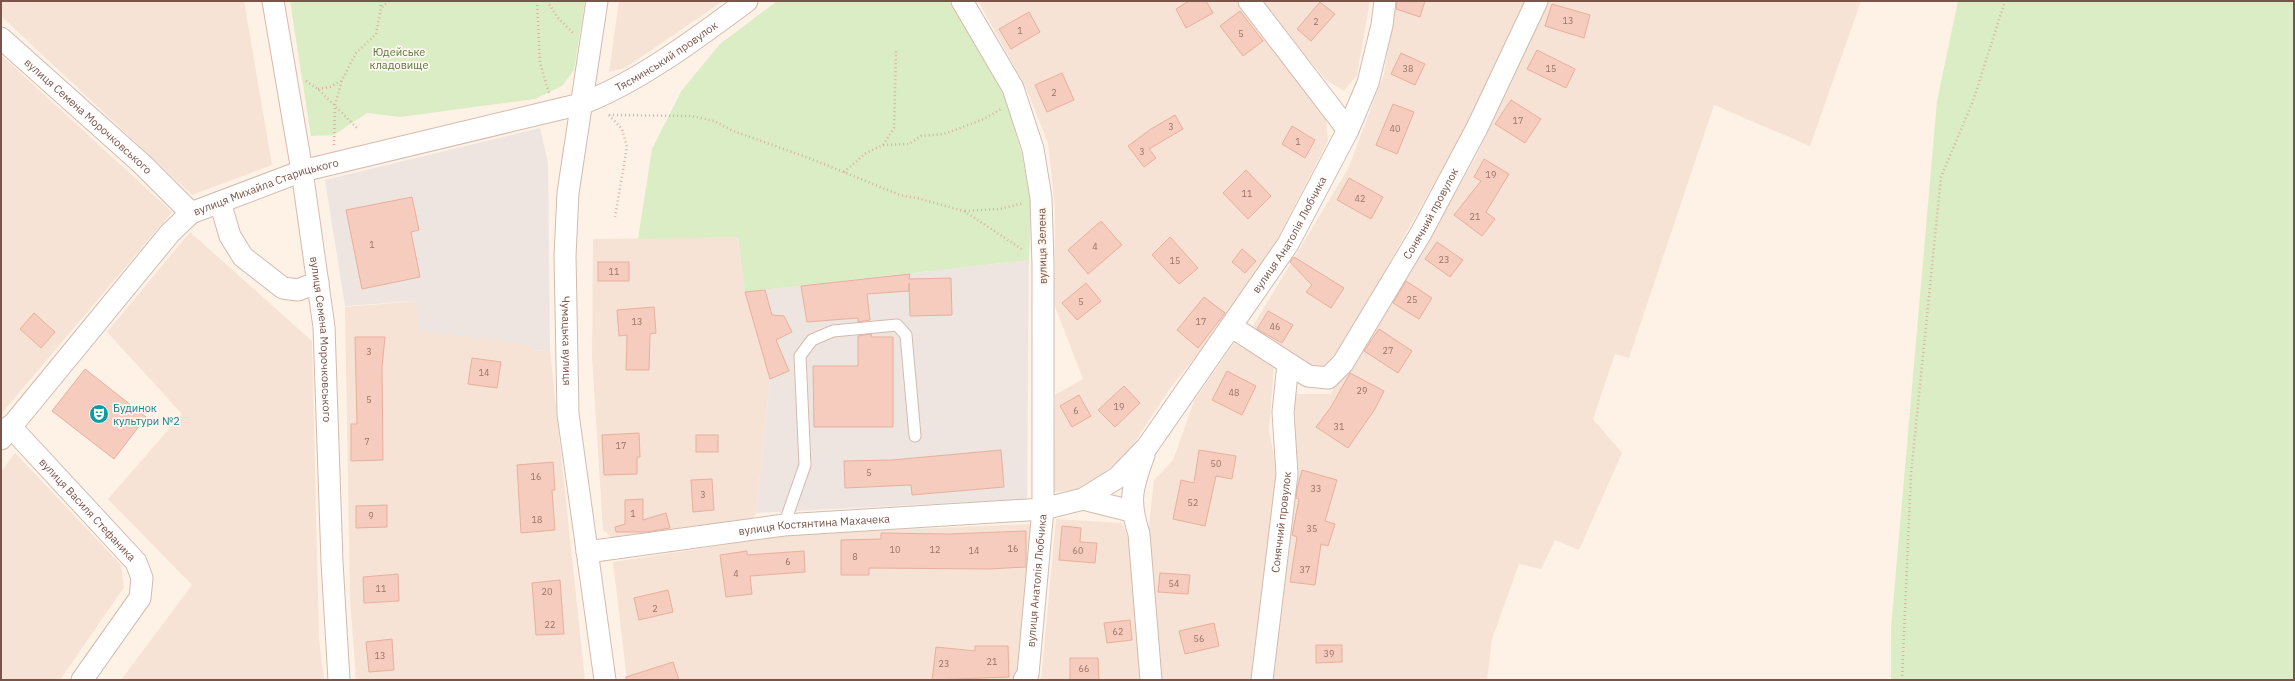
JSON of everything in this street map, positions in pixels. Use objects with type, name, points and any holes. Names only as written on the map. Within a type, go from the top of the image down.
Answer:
[{"type":"street","name":"вулиця Семена Морочковського","points":[[273,1],[302,171],[324,327],[332,562],[339,680]]},
{"type":"street","name":"Чумацька вулиця","points":[[597,1],[568,193],[564,256],[568,414],[605,680]]},
{"type":"street","name":"Тясминський провулок","points":[[581,104],[610,93],[708,30],[747,1]]},
{"type":"street","name":"вулиця Зелена","points":[[962,1],[1013,88],[1033,149],[1041,198],[1043,264],[1043,509]]},
{"type":"street","points":[[1249,1],[1348,130]]},
{"type":"street","name":"вулиця Анатолія Любчика","points":[[1024,680],[1028,674],[1043,509],[1083,499],[1117,478],[1147,447],[1232,327],[1288,244],[1348,130],[1368,83],[1382,25],[1385,1]]},
{"type":"street","name":"Сонячний провулок","points":[[1232,327],[1308,376],[1328,378],[1343,363],[1421,233],[1466,149],[1537,1]]},
{"type":"street","name":"вулиця Семена Морочковського","points":[[1,38],[142,164],[191,213]]},
{"type":"street","name":"вулиця Михайла Старицького","points":[[6,432],[170,233],[191,213],[302,171],[581,104]]},
{"type":"street","points":[[220,202],[230,236],[243,257],[283,288],[298,290],[318,282]]},
{"type":"street","name":"Сонячний провулок","points":[[1262,680],[1287,474],[1283,412],[1288,364]]},
{"type":"street","name":"вулиця Василя Стефаника","points":[[6,432],[136,562],[142,578],[140,598],[82,680]]},
{"type":"street","name":"вулиця Анатолія Любчика","points":[[1147,447],[1133,486],[1132,511],[1139,534],[1151,680]]},
{"type":"street","points":[[1083,499],[1132,511]]},
{"type":"street","name":"вулиця Костянтина Махачека","points":[[587,552],[784,525],[1043,509]]},
{"type":"lane","points":[[784,525],[804,465],[800,356],[812,340],[833,331],[897,325],[906,335],[915,436]]},
{"type":"path","points":[[334,147],[335,105],[342,80],[356,53],[376,34],[381,8],[380,1]]},
{"type":"path","points":[[381,8],[389,1]]},
{"type":"path","points":[[537,1],[540,63],[552,100]]},
{"type":"path","points":[[547,1],[558,18],[572,31],[589,59]]},
{"type":"path","points":[[1902,680],[1911,474],[1941,177],[1973,101],[2005,1]]},
{"type":"path","points":[[883,145],[894,128],[896,51]]},
{"type":"path","points":[[302,79],[318,89],[357,128]]},
{"type":"path","points":[[318,89],[330,87],[342,80]]},
{"type":"path","points":[[844,172],[866,154],[883,145],[909,144],[921,136],[944,134],[984,119],[1017,100]]},
{"type":"path","points":[[581,104],[609,115],[692,116],[714,121],[733,130],[900,195],[917,198],[964,211],[1043,264]]},
{"type":"path","points":[[609,115],[622,129],[626,147],[615,217]]},
{"type":"path","points":[[964,211],[1000,209],[1041,198]]},
{"type":"shaded area","points":[[1,1],[244,1],[272,165],[192,195],[1,16]]},
{"type":"shaded area","points":[[619,1],[723,1],[625,68],[609,72]]},
{"type":"shaded area","points":[[978,1],[1238,1],[1249,12],[1326,118],[1328,141],[1278,238],[1235,309],[1171,387],[1129,451],[1103,474],[1076,490],[1053,492],[1055,395],[1083,379],[1054,304],[1055,209],[1048,143],[1026,88]]},
{"type":"shaded area","points":[[1260,1],[1370,1],[1357,75],[1344,91],[1326,80]]},
{"type":"shaded area","points":[[1395,1],[1526,1],[1473,114],[1344,343],[1324,366],[1311,367],[1251,329],[1348,169],[1384,74]]},
{"type":"shaded area","points":[[1549,1],[1861,1],[1810,146],[1714,105],[1629,358],[1615,354],[1593,419],[1622,453],[1579,550],[1555,540],[1541,569],[1519,564],[1492,639],[1487,680],[1270,680],[1284,553],[1297,461],[1294,394],[1330,394],[1383,317],[1477,155]]},
{"type":"shaded area","points":[[1,55],[172,212],[1,414]]},
{"type":"shaded area","points":[[540,128],[548,163],[550,350],[536,351],[526,344],[418,331],[416,301],[345,306],[325,180]]},
{"type":"shaded area","points":[[190,232],[312,341],[319,638],[324,680],[121,680],[192,585],[108,499],[182,414],[107,332]]},
{"type":"shaded area","points":[[738,237],[745,292],[770,379],[756,513],[752,521],[615,540],[603,530],[592,357],[593,239]]},
{"type":"shaded area","points":[[1029,260],[1027,499],[756,513],[770,379],[745,292]]},
{"type":"shaded area","points":[[417,301],[526,344],[536,351],[550,350],[585,680],[356,680],[350,599],[345,307]]},
{"type":"shaded area","points":[[1234,343],[1274,367],[1269,429],[1278,479],[1254,680],[1159,680],[1147,544],[1154,480],[1173,460],[1194,401]]},
{"type":"shaded area","points":[[15,453],[121,565],[124,587],[60,680],[1,680],[1,472]]},
{"type":"shaded area","points":[[1056,519],[1122,523],[1130,544],[1142,680],[1041,680]]},
{"type":"shaded area","points":[[1032,524],[1017,671],[1011,680],[627,680],[613,562],[794,534]]},
{"type":"green space","name":"Юдейське кладовище","points":[[290,1],[585,1],[574,70],[562,86],[535,99],[400,117],[367,113],[334,135],[311,136]]},
{"type":"green space","points":[[777,1],[949,1],[977,43],[1005,98],[1022,155],[1031,201],[1029,260],[745,292],[738,237],[638,239],[652,149],[682,90],[720,44]]},
{"type":"green space","points":[[1958,1],[2294,1],[2294,680],[1891,680],[1891,628],[1937,101]]},
{"type":"building","points":[[1189,1],[1206,1],[1213,13],[1186,28],[1176,9]]},
{"type":"building","points":[[1397,1],[1425,1],[1420,17],[1396,9]]},
{"type":"building","points":[[1320,2],[1335,14],[1311,41],[1297,29]]},
{"type":"building","points":[[1552,4],[1590,15],[1584,38],[1545,26]]},
{"type":"building","points":[[1240,11],[1263,41],[1243,56],[1220,26]]},
{"type":"building","points":[[1029,12],[1040,32],[1011,49],[999,29]]},
{"type":"building","points":[[1537,50],[1575,69],[1566,88],[1527,69]]},
{"type":"building","points":[[1401,53],[1425,64],[1415,85],[1391,74]]},
{"type":"building","points":[[1062,73],[1074,100],[1047,112],[1035,85]]},
{"type":"building","points":[[1511,100],[1541,119],[1525,143],[1495,124]]},
{"type":"building","points":[[1393,104],[1414,112],[1397,154],[1376,145]]},
{"type":"building","points":[[1175,115],[1183,129],[1149,149],[1156,158],[1144,167],[1128,146],[1151,129]]},
{"type":"building","points":[[1292,126],[1315,140],[1305,158],[1282,144]]},
{"type":"building","points":[[1484,159],[1509,174],[1486,212],[1495,219],[1482,236],[1454,215],[1481,181],[1474,177]]},
{"type":"building","points":[[1246,170],[1271,196],[1248,219],[1223,193]]},
{"type":"building","points":[[1349,178],[1383,197],[1371,219],[1337,200]]},
{"type":"building","points":[[412,197],[419,230],[411,232],[420,277],[362,289],[346,210]]},
{"type":"building","points":[[1101,221],[1122,245],[1088,274],[1068,250]]},
{"type":"building","points":[[1170,237],[1198,268],[1179,284],[1152,255]]},
{"type":"building","points":[[1437,242],[1463,260],[1450,277],[1425,259]]},
{"type":"building","points":[[1242,249],[1256,261],[1245,273],[1232,262]]},
{"type":"building","points":[[1294,257],[1344,288],[1331,308],[1306,292],[1312,285],[1290,262]]},
{"type":"building","points":[[598,262],[629,262],[629,281],[598,281]]},
{"type":"building","points":[[910,274],[909,279],[951,278],[952,315],[910,316],[909,283],[909,291],[867,294],[870,320],[858,322],[858,318],[807,322],[801,286]]},
{"type":"building","points":[[1406,281],[1432,298],[1419,319],[1393,303]]},
{"type":"building","points":[[1086,283],[1101,301],[1077,320],[1062,303]]},
{"type":"building","points":[[765,290],[772,315],[784,316],[792,332],[776,340],[789,371],[770,379],[745,292]]},
{"type":"building","points":[[1204,297],[1225,313],[1198,348],[1177,330]]},
{"type":"building","points":[[654,307],[656,333],[650,334],[649,370],[626,370],[627,335],[619,336],[617,310]]},
{"type":"building","points":[[1268,311],[1293,325],[1282,343],[1257,329]]},
{"type":"building","points":[[34,313],[55,332],[41,348],[20,329]]},
{"type":"building","points":[[1379,329],[1412,351],[1398,373],[1364,351]]},
{"type":"building","points":[[871,334],[872,337],[893,337],[893,427],[814,427],[813,366],[858,366],[858,336]]},
{"type":"building","points":[[355,337],[385,337],[382,367],[383,460],[351,461],[351,424],[357,424]]},
{"type":"building","points":[[472,358],[501,362],[497,388],[468,384]]},
{"type":"building","name":"Будинок культури №2","points":[[85,369],[146,417],[114,459],[52,411]]},
{"type":"building","points":[[1227,371],[1256,386],[1242,415],[1212,400]]},
{"type":"building","points":[[1350,373],[1384,391],[1375,409],[1348,448],[1316,427],[1331,407]]},
{"type":"building","points":[[1124,386],[1140,403],[1115,427],[1098,410]]},
{"type":"building","points":[[1079,395],[1091,416],[1072,427],[1060,406]]},
{"type":"building","points":[[639,433],[640,457],[637,457],[637,474],[604,475],[602,435]]},
{"type":"building","points":[[696,435],[718,435],[718,452],[696,452]]},
{"type":"building","points":[[1001,450],[1004,487],[912,495],[911,485],[845,488],[844,461],[892,460]]},
{"type":"building","points":[[1199,450],[1236,456],[1232,479],[1216,476],[1205,526],[1173,519],[1181,480],[1194,483]]},
{"type":"building","points":[[553,462],[555,490],[552,490],[555,530],[521,533],[517,465]]},
{"type":"building","points":[[1302,470],[1337,480],[1325,521],[1335,524],[1328,546],[1321,544],[1315,585],[1290,582],[1297,537],[1292,535],[1299,499],[1296,498],[1297,489]]},
{"type":"building","points":[[712,479],[714,510],[693,512],[691,480]]},
{"type":"building","points":[[643,499],[643,520],[666,513],[670,528],[647,532],[616,532],[615,527],[625,524],[625,500]]},
{"type":"building","points":[[387,505],[387,527],[356,528],[356,506]]},
{"type":"building","points":[[1062,526],[1081,528],[1080,542],[1097,543],[1095,563],[1059,560]]},
{"type":"building","points":[[1026,531],[1026,567],[988,569],[869,568],[869,575],[841,575],[841,540],[881,539],[881,533],[948,534]]},
{"type":"building","points":[[747,551],[747,555],[804,551],[805,572],[750,576],[752,594],[726,597],[720,555]]},
{"type":"building","points":[[1160,573],[1190,575],[1188,594],[1158,592]]},
{"type":"building","points":[[398,574],[399,601],[364,603],[363,577]]},
{"type":"building","points":[[560,580],[564,634],[536,635],[532,583]]},
{"type":"building","points":[[668,590],[673,612],[639,620],[634,598]]},
{"type":"building","points":[[1130,620],[1132,640],[1107,643],[1104,623]]},
{"type":"building","points":[[1214,623],[1219,646],[1185,654],[1179,631]]},
{"type":"building","points":[[392,639],[394,670],[369,672],[366,642]]},
{"type":"building","points":[[1316,645],[1342,645],[1342,662],[1316,663]]},
{"type":"building","points":[[975,646],[1008,646],[1009,677],[932,680],[936,647],[975,651]]},
{"type":"building","points":[[1070,658],[1098,658],[1099,680],[1070,680]]},
{"type":"building","points":[[673,662],[679,680],[626,680],[626,677]]},
{"type":"place","name":"Будинок культури №2","points":[[99,414]]}]
